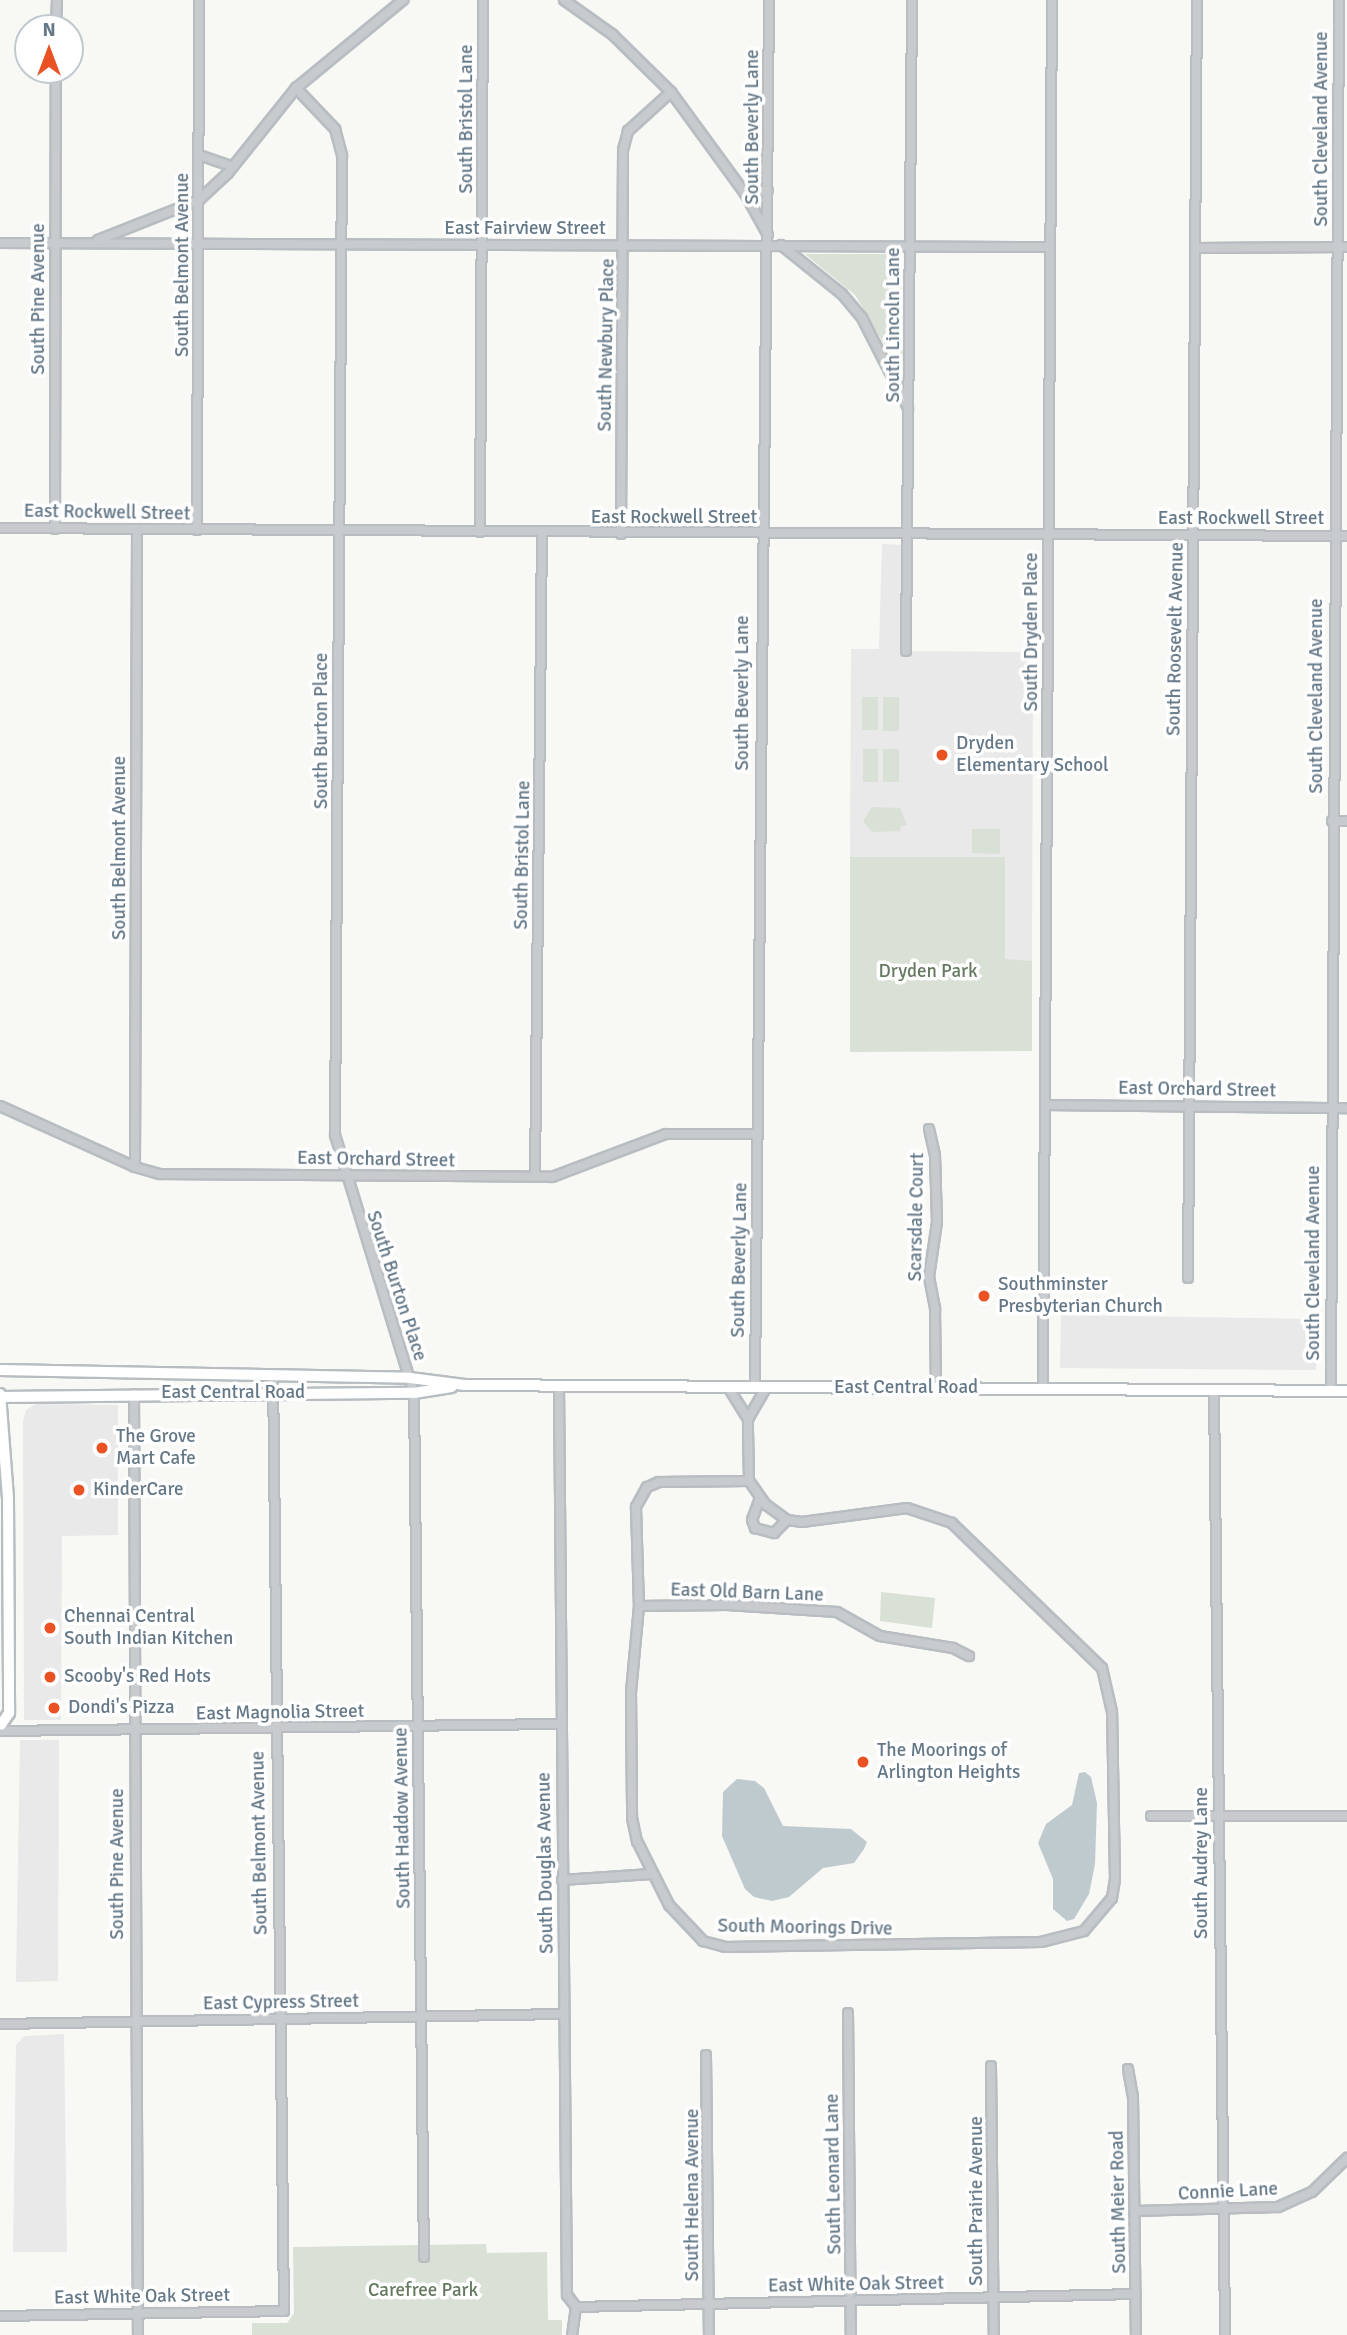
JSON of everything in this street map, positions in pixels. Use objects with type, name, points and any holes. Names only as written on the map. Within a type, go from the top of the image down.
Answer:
[{"type":"main road","name":"East Central Road","points":[[0,1370],[410,1378],[466,1385],[1347,1391]]},
{"type":"main road","name":"East Central Road","points":[[0,1396],[414,1393],[466,1385]]},
{"type":"main road","points":[[0,1396],[8,1498],[9,1713],[0,1724],[0,1738]]},
{"type":"street","name":"South Belmont Avenue","points":[[197,530],[199,0]]},
{"type":"street","points":[[87,243],[127,232],[199,200],[233,167],[296,89],[402,0]]},
{"type":"street","name":"South Bristol Lane","points":[[480,532],[483,0]]},
{"type":"street","points":[[564,0],[613,35],[671,92],[745,193],[768,234],[842,294],[876,339],[909,411]]},
{"type":"street","name":"South Beverly Lane","points":[[760,1387],[757,1134],[769,0]]},
{"type":"street","name":"South Lincoln Lane","points":[[906,651],[912,0]]},
{"type":"street","name":"South Dryden Place","points":[[1043,1389],[1048,1105],[1052,0]]},
{"type":"street","name":"South Roosevelt Avenue","points":[[1188,1278],[1187,1106],[1197,248],[1197,0]]},
{"type":"street","name":"South Cleveland Avenue","points":[[1331,1391],[1329,1108],[1339,0]]},
{"type":"street","name":"South Pine Avenue","points":[[55,529],[56,84]]},
{"type":"street","name":"South Burton Place","points":[[296,89],[335,129],[340,142],[335,1135],[344,1175],[410,1378]]},
{"type":"street","name":"South Newbury Place","points":[[621,534],[625,140],[628,131],[671,92]]},
{"type":"street","points":[[199,155],[233,167]]},
{"type":"street","points":[[745,193],[768,190]]},
{"type":"street","name":"East Fairview Street","points":[[0,243],[1050,247]]},
{"type":"street","points":[[1197,248],[1347,247]]},
{"type":"street","name":"East Rockwell Street","points":[[0,528],[763,535],[1347,536]]},
{"type":"street","name":"South Belmont Avenue","points":[[135,1167],[136,530]]},
{"type":"street","name":"South Bristol Lane","points":[[535,1177],[542,533]]},
{"type":"street","points":[[1332,821],[1347,821]]},
{"type":"street","name":"East Orchard Street","points":[[1048,1105],[1347,1108]]},
{"type":"street","name":"East Orchard Street","points":[[0,1106],[135,1167],[160,1174],[535,1177],[565,1173],[666,1134],[757,1134]]},
{"type":"street","name":"Scarsdale Court","points":[[929,1129],[935,1155],[937,1222],[929,1277],[935,1309],[936,1389]]},
{"type":"street","name":"South Belmont Avenue","points":[[273,1374],[277,2019],[284,2311]]},
{"type":"street","name":"South Haddow Avenue","points":[[410,1378],[414,1393],[424,2257]]},
{"type":"street","name":"South Douglas Avenue","points":[[559,1385],[563,2014],[567,2295],[576,2307],[572,2335]]},
{"type":"street","points":[[728,1387],[748,1419]]},
{"type":"street","points":[[760,1387],[748,1419],[749,1481],[760,1498],[787,1520]]},
{"type":"street","name":"South Audrey Lane","points":[[1214,1390],[1221,2212],[1225,2335]]},
{"type":"street","name":"South Pine Avenue","points":[[134,1394],[134,2022],[138,2335]]},
{"type":"street","name":"South Moorings Drive","points":[[749,1481],[672,1481],[647,1487],[636,1507],[639,1606],[631,1692],[632,1818],[651,1874],[688,1930],[702,1941],[724,1947],[1041,1942],[1075,1937],[1098,1919],[1112,1898],[1115,1879],[1109,1684],[1088,1649],[964,1531],[924,1511],[893,1508],[787,1520],[774,1533],[755,1528],[753,1510],[760,1498]]},
{"type":"street","name":"East Old Barn Lane","points":[[639,1606],[837,1612],[880,1636],[953,1648],[969,1656]]},
{"type":"street","name":"East Magnolia Street","points":[[0,1731],[560,1724]]},
{"type":"street","points":[[1151,1816],[1347,1816]]},
{"type":"street","points":[[562,1881],[651,1874]]},
{"type":"street","name":"South Leonard Lane","points":[[848,2013],[851,2335]]},
{"type":"street","name":"East Cypress Street","points":[[0,2024],[563,2014]]},
{"type":"street","name":"South Helena Avenue","points":[[706,2055],[709,2335]]},
{"type":"street","name":"South Prairie Avenue","points":[[992,2066],[994,2335]]},
{"type":"street","name":"South Meier Road","points":[[1128,2069],[1133,2096],[1136,2335]]},
{"type":"street","name":"Connie Lane","points":[[1135,2211],[1221,2212],[1278,2207],[1297,2201],[1347,2158]]},
{"type":"street","name":"East White Oak Street","points":[[576,2307],[1136,2294]]},
{"type":"street","name":"East White Oak Street","points":[[0,2316],[284,2311]]},
{"type":"shaded area","name":"Dryden Elementary School","points":[[882,544],[902,545],[904,651],[1033,652],[1032,961],[1005,960],[850,857],[851,649],[879,649]]},
{"type":"shaded area","points":[[1061,1315],[1317,1319],[1316,1370],[1060,1368]]},
{"type":"shaded area","points":[[36,1404],[118,1405],[118,1535],[62,1536],[61,1720],[24,1720],[23,1420],[26,1410]]},
{"type":"shaded area","points":[[20,1740],[59,1740],[58,1981],[16,1982]]},
{"type":"shaded area","points":[[1085,1772],[1091,1777],[1097,1803],[1095,1864],[1089,1894],[1074,1919],[1067,1921],[1053,1909],[1053,1879],[1038,1843],[1046,1824],[1072,1805],[1079,1773]]},
{"type":"shaded area","points":[[737,1779],[755,1781],[764,1788],[783,1826],[851,1829],[867,1842],[864,1849],[854,1863],[823,1868],[789,1897],[772,1901],[754,1897],[745,1889],[722,1836],[723,1792]]},
{"type":"shaded area","points":[[64,2034],[67,2252],[13,2252],[16,2045],[25,2036]]},
{"type":"green space","points":[[805,254],[897,254],[901,258],[903,369],[900,371],[855,295]]},
{"type":"green space","points":[[862,697],[878,697],[878,730],[862,730]]},
{"type":"green space","points":[[883,697],[899,697],[899,731],[883,731]]},
{"type":"green space","points":[[863,749],[878,749],[878,782],[863,782]]},
{"type":"green space","points":[[883,749],[899,749],[899,782],[883,782]]},
{"type":"green space","points":[[872,807],[900,808],[907,825],[901,826],[900,831],[872,832],[863,821]]},
{"type":"green space","points":[[972,829],[1000,829],[1000,854],[972,853]]},
{"type":"green space","name":"Dryden Park","points":[[850,857],[1005,857],[1005,959],[1032,961],[1032,1051],[850,1052]]},
{"type":"green space","points":[[881,1592],[935,1598],[932,1628],[880,1621]]},
{"type":"green space","name":"Carefree Park","points":[[486,2244],[487,2253],[547,2252],[548,2320],[562,2320],[562,2335],[252,2335],[252,2323],[287,2323],[294,2313],[293,2247]]},
{"type":"place","name":"Dryden Elementary School","points":[[942,755]]},
{"type":"place","name":"Southminster Presbyterian Church","points":[[984,1296]]},
{"type":"place","name":"The Grove Mart Cafe","points":[[102,1448]]},
{"type":"place","name":"KinderCare","points":[[79,1490]]},
{"type":"place","name":"Chennai Central South Indian Kitchen","points":[[50,1628]]},
{"type":"place","name":"Scooby's Red Hots","points":[[50,1677]]},
{"type":"place","name":"Dondi's Pizza","points":[[54,1708]]},
{"type":"place","name":"The Moorings of Arlington Heights","points":[[863,1762]]}]
